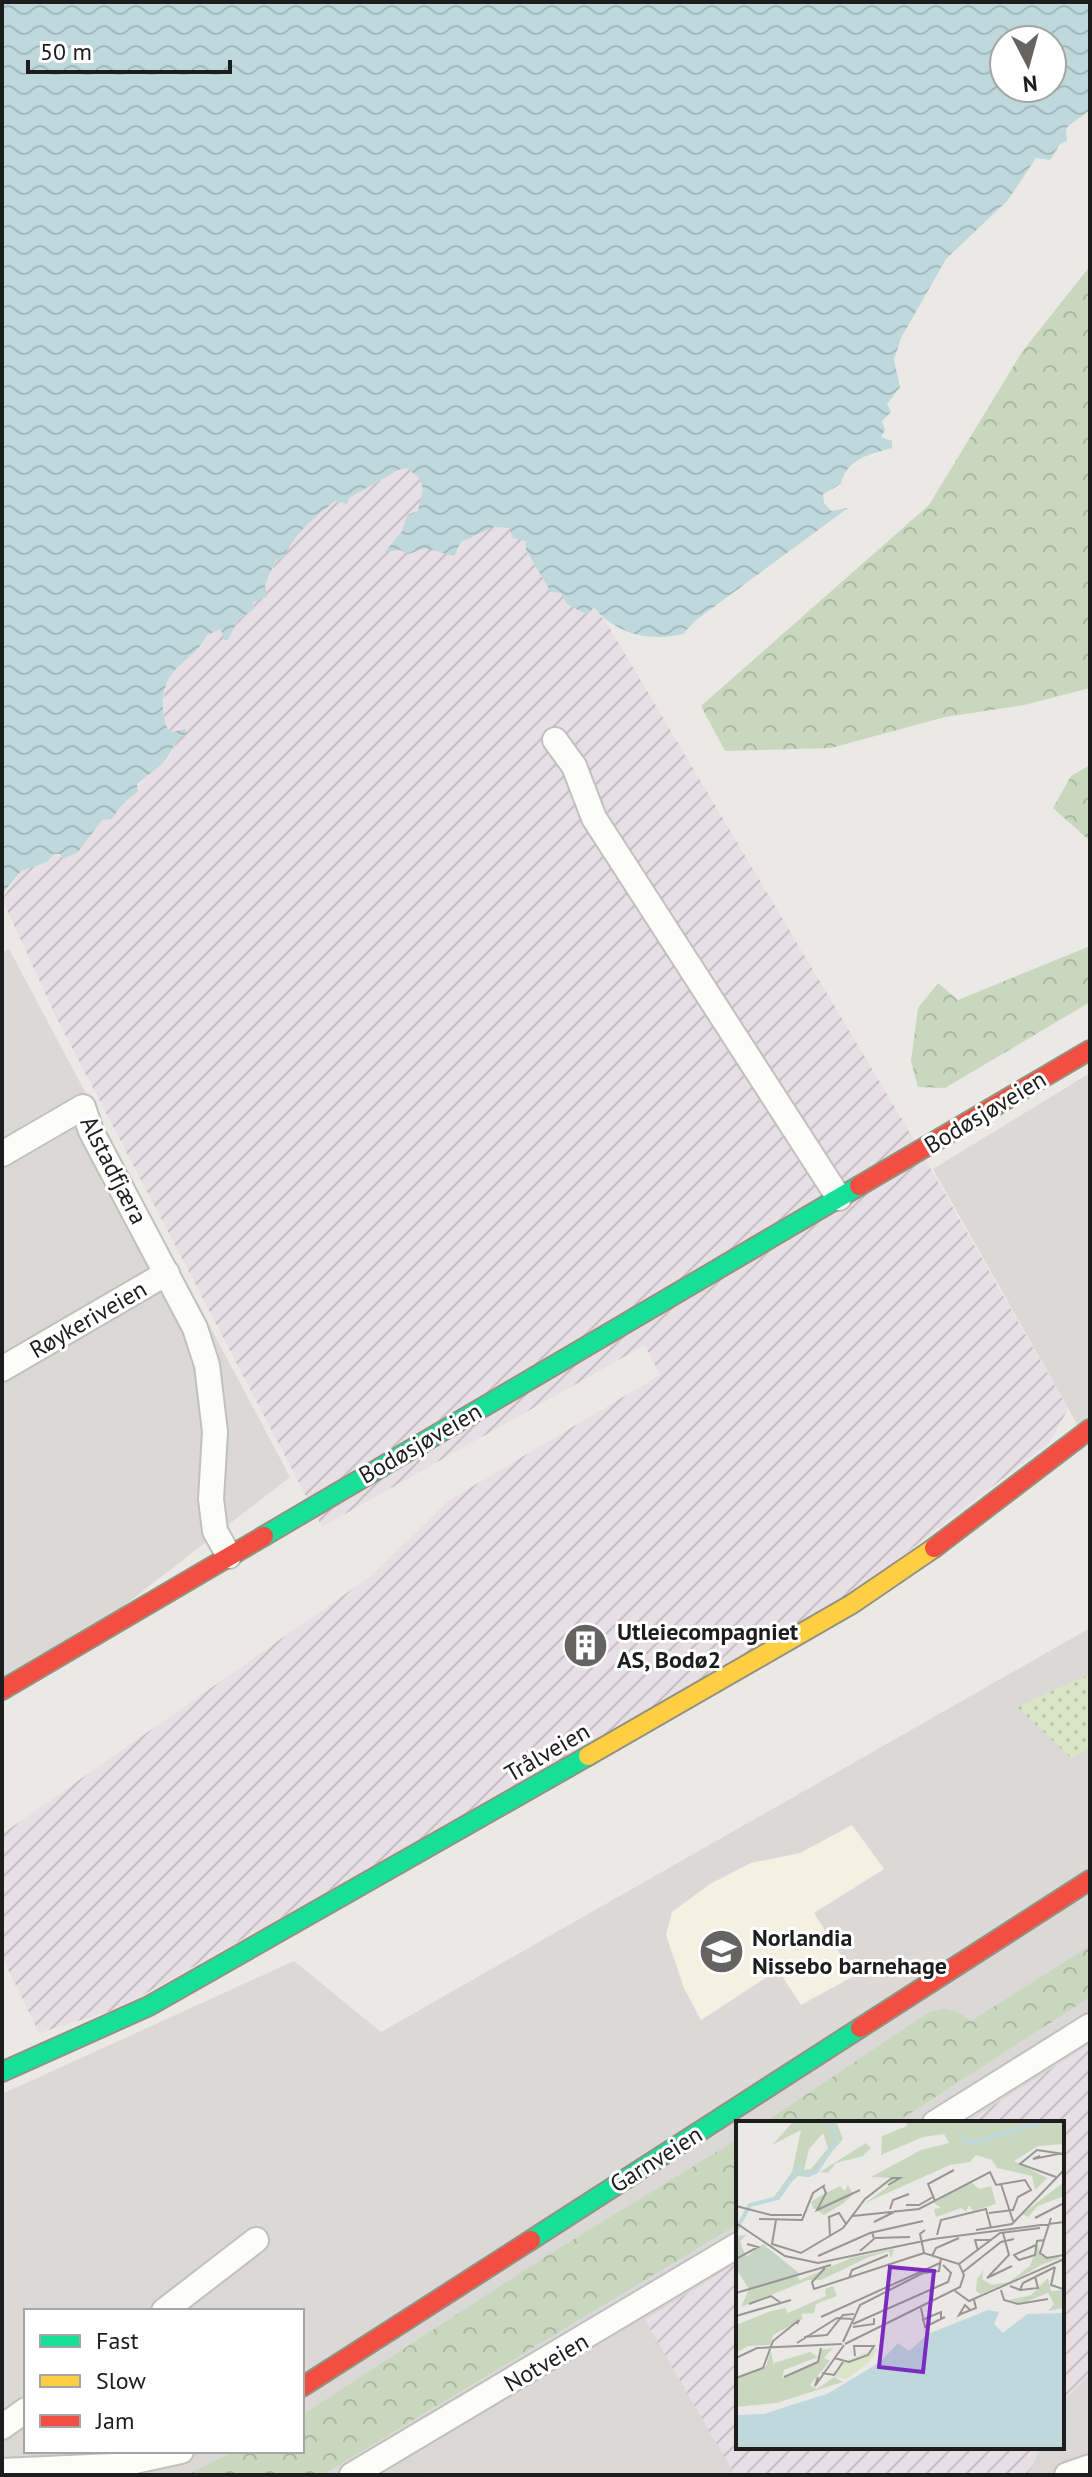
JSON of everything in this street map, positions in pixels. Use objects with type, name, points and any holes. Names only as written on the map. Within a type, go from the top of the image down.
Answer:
[{"type":"street","points":[[555,740],[574,766],[594,818],[839,1198]]},
{"type":"street","name":"Bodøsjøveien","points":[[2,1690],[1090,1050]]},
{"type":"street","name":"Alstadfjæra","points":[[2,1154],[83,1107],[91,1131],[167,1273]]},
{"type":"street","name":"Røykeriveien","points":[[2,1369],[167,1273],[195,1328],[207,1365],[215,1432],[211,1499],[215,1531],[229,1556]]},
{"type":"street","name":"Trålveien","points":[[2,2072],[149,2006],[282,1933],[852,1604],[974,1521],[1090,1429]]},
{"type":"street","name":"Garnveien","points":[[304,2386],[1090,1880]]},
{"type":"street","points":[[938,2121],[1090,2026]]},
{"type":"street","points":[[167,2309],[256,2240]]},
{"type":"street","name":"Notveien","points":[[352,2475],[736,2246]]},
{"type":"street","points":[[2,2427],[24,2411]]},
{"type":"street","points":[[2,2471],[112,2466],[172,2453]]},
{"type":"street","points":[[1067,2475],[1090,2467]]},
{"type":"shaded area","points":[[407,468],[419,477],[423,489],[418,511],[407,515],[402,531],[386,551],[400,550],[409,554],[425,548],[460,549],[460,542],[494,527],[511,528],[526,541],[526,551],[551,591],[562,593],[567,604],[593,608],[606,622],[916,1143],[1068,1409],[1049,1443],[842,1602],[120,2008],[39,2033],[2,1957],[2,1834],[371,1576],[448,1501],[660,1375],[645,1345],[322,1527],[56,1017],[2,899],[21,871],[47,862],[54,854],[69,857],[102,820],[112,819],[120,807],[129,801],[149,772],[167,760],[179,738],[188,732],[185,729],[171,732],[164,722],[163,701],[168,678],[184,657],[202,646],[207,635],[222,628],[228,640],[238,620],[254,609],[253,602],[269,578],[276,560],[307,523],[335,501],[346,504],[349,498]]},
{"type":"shaded area","points":[[9,949],[290,1477],[2,1700],[2,953]]},
{"type":"shaded area","points":[[1090,1073],[1090,1447],[933,1169]]},
{"type":"shaded area","points":[[1090,1628],[1090,2475],[2,2475],[2,2094],[294,1961],[381,2032]]},
{"type":"shaded area","points":[[852,1825],[884,1869],[814,1913],[854,1976],[801,2005],[778,1970],[701,2020],[684,1988],[666,1935],[672,1912],[710,1884],[751,1863],[800,1853]]},
{"type":"shaded area","points":[[1090,1839],[1090,1866],[1069,1880],[1056,1861]]},
{"type":"shaded area","points":[[1039,1871],[1052,1891],[775,2069],[765,2054],[750,2054],[725,2008],[778,1973],[801,2012],[807,2010],[813,2019]]},
{"type":"shaded area","points":[[1090,1903],[1090,1942],[974,2013],[953,1990]]},
{"type":"shaded area","points":[[1090,2044],[1090,2374],[1064,2401],[1064,2121],[969,2121]]},
{"type":"shaded area","points":[[607,2056],[647,2118],[620,2136],[611,2122],[590,2135],[559,2086]]},
{"type":"shaded area","points":[[755,2068],[762,2078],[668,2139],[662,2128]]},
{"type":"shaded area","points":[[473,2108],[533,2202],[496,2225],[436,2133]]},
{"type":"shaded area","points":[[736,2263],[736,2449],[1038,2449],[1033,2466],[1026,2475],[735,2475],[645,2320]]},
{"type":"shaded area","points":[[498,2426],[527,2475],[416,2475]]},
{"type":"green space","points":[[1090,266],[1090,688],[1024,705],[945,717],[831,748],[725,751],[701,706],[929,505],[1022,352]]},
{"type":"green space","points":[[1090,765],[1090,841],[1053,808],[1071,776]]},
{"type":"green space","points":[[1090,946],[1090,1002],[945,1088],[918,1087],[911,1061],[918,1008],[938,983],[958,1000]]},
{"type":"green space","points":[[1090,1674],[1090,1748],[1072,1759],[1017,1707]]},
{"type":"green space","points":[[1090,1946],[1090,1997],[898,2121],[767,2121],[929,2012],[951,2010],[971,2021]]},
{"type":"green space","points":[[736,2140],[736,2225],[322,2475],[187,2475],[231,2453],[304,2453],[304,2414],[548,2255]]},
{"type":"water","points":[[2,2],[1090,2],[1090,110],[1066,128],[1067,141],[1060,144],[1050,160],[1036,158],[1008,200],[946,259],[901,338],[894,360],[900,387],[887,404],[891,412],[882,421],[885,430],[881,437],[892,441],[892,448],[854,463],[841,484],[823,494],[824,503],[831,511],[848,508],[696,620],[683,634],[646,636],[623,630],[594,608],[586,614],[567,604],[561,593],[551,592],[526,550],[526,541],[512,538],[510,528],[494,527],[461,542],[454,556],[425,548],[409,554],[400,550],[385,552],[402,531],[407,515],[418,511],[423,489],[419,478],[407,468],[398,470],[349,498],[347,504],[335,501],[312,520],[293,541],[284,558],[276,560],[265,585],[267,597],[253,602],[254,609],[238,620],[228,640],[224,640],[221,629],[207,635],[172,673],[164,694],[165,722],[171,732],[185,729],[188,733],[164,761],[137,785],[138,791],[112,819],[102,820],[78,852],[63,859],[60,854],[54,854],[47,862],[21,871],[2,894]]},
{"type":"traffic: fast","points":[[264,1536],[859,1186]]},
{"type":"traffic: fast","points":[[2,2072],[149,2006],[588,1756]]},
{"type":"traffic: fast","points":[[531,2240],[860,2028]]},
{"type":"traffic: slow","points":[[588,1756],[852,1604],[934,1548]]},
{"type":"traffic: jam","points":[[859,1186],[1090,1050]]},
{"type":"traffic: jam","points":[[934,1548],[1090,1429]]},
{"type":"traffic: jam","points":[[2,1690],[264,1536]]},
{"type":"traffic: jam","points":[[860,2028],[1090,1880]]},
{"type":"traffic: jam","points":[[304,2386],[531,2240]]},
{"type":"place","name":"Utleiecompagniet AS, Bodø2","points":[[586,1645]]},
{"type":"place","name":"Norlandia Nissebo barnehage","points":[[721,1951]]}]
